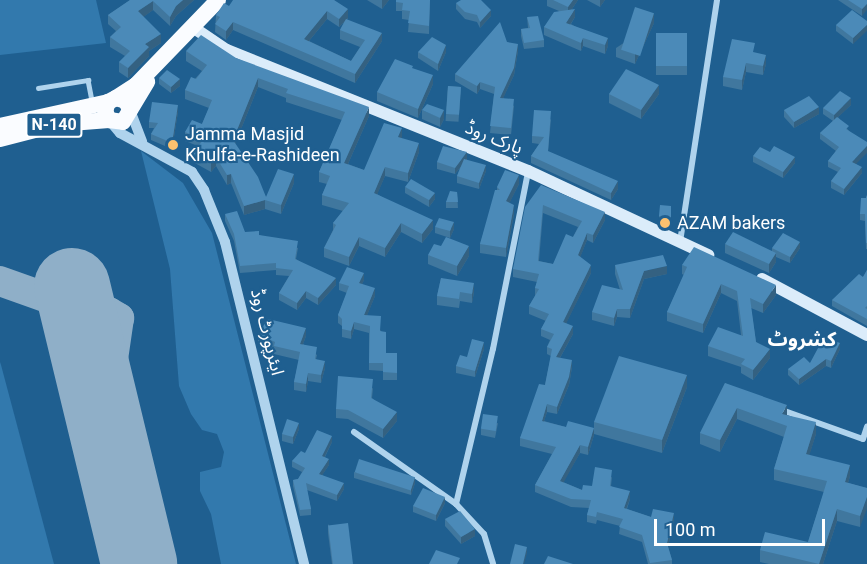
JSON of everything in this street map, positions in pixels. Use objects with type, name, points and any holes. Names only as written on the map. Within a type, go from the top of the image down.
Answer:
[{"type":"highway","name":"N-140","points":[[0,126],[106,102],[159,64],[218,0]]},
{"type":"highway","name":"N-140","points":[[0,139],[58,124],[109,120],[123,122],[159,64]]},
{"type":"highway","points":[[106,102],[126,101],[130,110]]},
{"type":"highway","name":"N-140","points":[[106,102],[105,111],[109,120]]},
{"type":"main road","name":"پارک روڈ","points":[[194,28],[227,50],[528,171],[719,260]]},
{"type":"main road","points":[[749,273],[867,335]]},
{"type":"street","points":[[680,242],[717,0]]},
{"type":"street","points":[[130,110],[142,142]]},
{"type":"street","name":"ایئرپورٹ روڈ","points":[[109,120],[120,133],[142,142],[192,172],[204,190],[225,242],[304,564]]},
{"type":"street","points":[[456,504],[493,349],[528,171]]},
{"type":"street","points":[[774,407],[863,439],[867,427]]},
{"type":"street","points":[[354,432],[456,504],[484,534],[493,564]]},
{"type":"lane","points":[[38,88],[88,80],[106,102]]},
{"type":"shaded area","points":[[0,0],[96,0],[106,43],[0,55]]},
{"type":"shaded area","points":[[141,151],[183,183],[212,233],[296,564],[221,564],[211,514],[200,491],[200,472],[221,467],[224,452],[217,434],[202,430],[191,414],[179,386],[170,269]]},
{"type":"shaded area","points":[[0,362],[1,365],[54,564],[0,564]]},
{"type":"building","points":[[130,0],[183,0],[176,6],[170,17],[153,1],[138,11],[161,34],[145,44],[149,47],[128,68],[119,62],[130,51],[110,37],[121,27],[108,15]]},
{"type":"building","points":[[233,0],[334,0],[348,9],[339,19],[327,11],[304,39],[351,61],[365,40],[340,30],[346,19],[382,33],[355,74],[233,22],[226,31],[215,24],[220,17],[216,15],[224,3],[229,6]]},
{"type":"building","points":[[396,0],[430,0],[429,26],[408,23],[410,11],[402,10],[403,3],[396,2]]},
{"type":"building","points":[[461,0],[481,0],[491,10],[480,22],[477,15],[465,12],[456,3]]},
{"type":"building","points":[[553,0],[573,0],[568,7]]},
{"type":"building","points":[[848,0],[867,0],[867,4],[862,9]]},
{"type":"building","points":[[635,7],[654,13],[640,56],[621,50]]},
{"type":"building","points":[[575,9],[566,23],[608,38],[605,45],[583,38],[581,43],[544,27],[554,12]]},
{"type":"building","points":[[852,10],[867,21],[867,25],[853,38],[836,25]]},
{"type":"building","points":[[538,16],[544,40],[524,43],[521,29],[530,28],[527,17]]},
{"type":"building","points":[[500,22],[507,42],[518,44],[514,68],[500,98],[514,99],[511,128],[490,126],[495,87],[480,82],[477,86],[455,74]]},
{"type":"building","points":[[656,33],[687,33],[687,66],[656,66]]},
{"type":"building","points":[[201,35],[236,58],[369,107],[344,163],[364,170],[384,123],[402,128],[398,137],[419,143],[408,173],[385,167],[374,193],[433,220],[422,234],[401,223],[385,248],[359,237],[349,257],[324,248],[336,225],[333,223],[349,203],[322,195],[330,176],[319,172],[345,112],[286,93],[288,89],[258,78],[233,140],[258,177],[266,197],[278,169],[294,174],[281,205],[265,200],[244,206],[231,174],[227,175],[216,157],[211,163],[193,153],[203,140],[185,132],[192,120],[202,124],[212,100],[185,90],[191,77],[196,79],[207,65],[186,51]]},
{"type":"building","points":[[432,37],[446,45],[438,64],[418,52]]},
{"type":"building","points":[[732,39],[755,43],[753,52],[766,55],[763,66],[746,63],[742,80],[723,77]]},
{"type":"building","points":[[395,59],[433,75],[418,109],[377,92]]},
{"type":"building","points":[[626,69],[659,85],[641,110],[609,94]]},
{"type":"building","points":[[167,70],[180,79],[171,87],[159,78]]},
{"type":"building","points":[[448,86],[461,87],[459,115],[446,114]]},
{"type":"building","points":[[840,91],[851,98],[834,115],[823,108]]},
{"type":"building","points":[[809,96],[819,107],[794,122],[784,110]]},
{"type":"building","points":[[152,102],[178,105],[172,143],[151,134],[158,123],[149,122]]},
{"type":"building","points":[[427,104],[444,110],[440,118],[422,110]]},
{"type":"building","points":[[534,110],[551,111],[548,151],[618,181],[611,193],[531,156],[544,137],[532,136]]},
{"type":"building","points":[[837,117],[849,126],[846,129],[867,142],[867,146],[852,162],[862,167],[844,189],[831,181],[841,168],[828,161],[839,147],[820,133]]},
{"type":"building","points":[[443,146],[467,152],[455,168],[437,162]]},
{"type":"building","points":[[774,146],[795,157],[783,172],[753,156],[760,147],[770,152]]},
{"type":"building","points":[[464,159],[486,165],[479,183],[457,176]]},
{"type":"building","points":[[505,170],[519,175],[506,201],[514,205],[506,248],[480,244],[495,190],[500,190],[497,187]]},
{"type":"building","points":[[411,179],[435,193],[429,200],[405,187]]},
{"type":"building","points":[[541,185],[605,212],[593,235],[587,233],[578,255],[591,265],[563,322],[573,326],[556,357],[572,360],[569,377],[557,407],[547,404],[542,421],[566,427],[568,421],[594,428],[588,447],[580,445],[560,481],[582,490],[583,485],[592,486],[595,467],[612,470],[610,486],[630,491],[624,508],[651,517],[653,509],[674,513],[667,543],[672,560],[650,563],[642,535],[619,527],[623,519],[597,512],[596,517],[587,515],[591,500],[571,499],[535,485],[556,447],[520,438],[539,384],[545,385],[552,349],[547,347],[554,334],[541,329],[549,314],[529,306],[539,289],[535,288],[539,274],[513,269],[525,207]],"holes":[[[543,205],[582,221],[573,237],[566,234],[553,264],[538,261]]]},
{"type":"building","points":[[450,191],[457,192],[458,202],[446,202]]},
{"type":"building","points":[[867,195],[866,243],[865,214],[860,214],[861,198],[866,198]]},
{"type":"building","points":[[660,205],[671,206],[671,222],[659,216]]},
{"type":"building","points":[[237,211],[245,232],[259,231],[259,235],[298,241],[295,259],[336,278],[318,298],[306,291],[297,303],[279,293],[293,270],[276,268],[276,263],[240,266],[234,234],[225,214]]},
{"type":"building","points":[[439,218],[454,222],[450,231],[435,227]]},
{"type":"building","points":[[733,232],[776,253],[769,264],[725,244]]},
{"type":"building","points":[[783,233],[800,242],[790,257],[772,248]]},
{"type":"building","points":[[446,237],[469,246],[457,266],[428,255],[434,244],[441,246]]},
{"type":"building","points":[[694,247],[776,285],[763,304],[750,298],[756,342],[770,349],[753,370],[741,364],[745,359],[708,346],[718,327],[743,336],[737,291],[721,284],[703,324],[667,312],[687,267],[682,265]]},
{"type":"building","points":[[663,255],[667,266],[644,271],[630,309],[617,309],[614,318],[592,312],[602,285],[623,290],[615,265]]},
{"type":"building","points":[[347,267],[364,273],[359,283],[375,288],[364,315],[381,316],[380,331],[386,332],[386,353],[397,353],[397,373],[383,372],[383,363],[369,363],[370,326],[354,322],[351,331],[342,329],[342,319],[338,315],[349,286],[339,283]]},
{"type":"building","points":[[867,270],[867,306],[865,308],[867,319],[832,300],[859,274],[863,277]]},
{"type":"building","points":[[441,278],[474,283],[472,294],[460,292],[459,299],[437,296]]},
{"type":"building","points":[[268,319],[306,328],[300,344],[317,347],[315,359],[325,361],[321,375],[308,373],[306,384],[294,382],[300,352],[274,346],[275,342],[258,334]]},
{"type":"building","points":[[824,337],[840,343],[831,361],[826,359],[799,379],[788,369],[804,357],[810,363]]},
{"type":"building","points":[[472,339],[484,342],[475,371],[456,366],[460,355],[467,357]]},
{"type":"building","points":[[619,356],[687,375],[662,440],[594,422]]},
{"type":"building","points":[[338,376],[373,379],[371,398],[397,412],[383,429],[348,410],[336,409]]},
{"type":"building","points":[[725,383],[787,405],[782,414],[816,422],[806,454],[850,465],[845,482],[867,488],[867,497],[860,516],[837,509],[819,564],[760,550],[765,532],[808,542],[827,481],[774,469],[787,426],[737,408],[720,440],[700,433]]},
{"type":"building","points":[[483,414],[498,416],[496,431],[481,429]]},
{"type":"building","points":[[287,419],[299,423],[293,437],[282,434]]},
{"type":"building","points":[[317,430],[332,436],[322,456],[329,459],[319,474],[344,483],[337,495],[306,483],[311,509],[300,510],[293,480],[298,479],[305,468],[292,461],[301,451],[305,453]]},
{"type":"building","points":[[359,459],[415,477],[411,491],[355,472]]},
{"type":"building","points":[[423,488],[445,497],[436,515],[413,506]]},
{"type":"building","points":[[460,511],[475,529],[461,537],[445,519]]},
{"type":"building","points":[[348,523],[353,564],[333,564],[328,525]]},
{"type":"building","points":[[515,544],[527,547],[523,564],[510,564]]},
{"type":"building","points":[[436,550],[460,558],[457,564],[429,564]]},
{"type":"building","points":[[548,556],[573,564],[544,564]]},
{"type":"taxiway","points":[[0,281],[78,309]]},
{"type":"taxiway","points":[[85,340],[87,328],[100,314],[109,312],[119,318],[104,421]]},
{"type":"runway","points":[[72,286],[139,564]]},
{"type":"place","name":"Jamma Masjid Khulfa-e-Rashideen","points":[[173,145]]},
{"type":"place","name":"AZAM bakers","points":[[665,223]]},
{"type":"district","name":"کشروٹ","points":[[802,339]]}]
